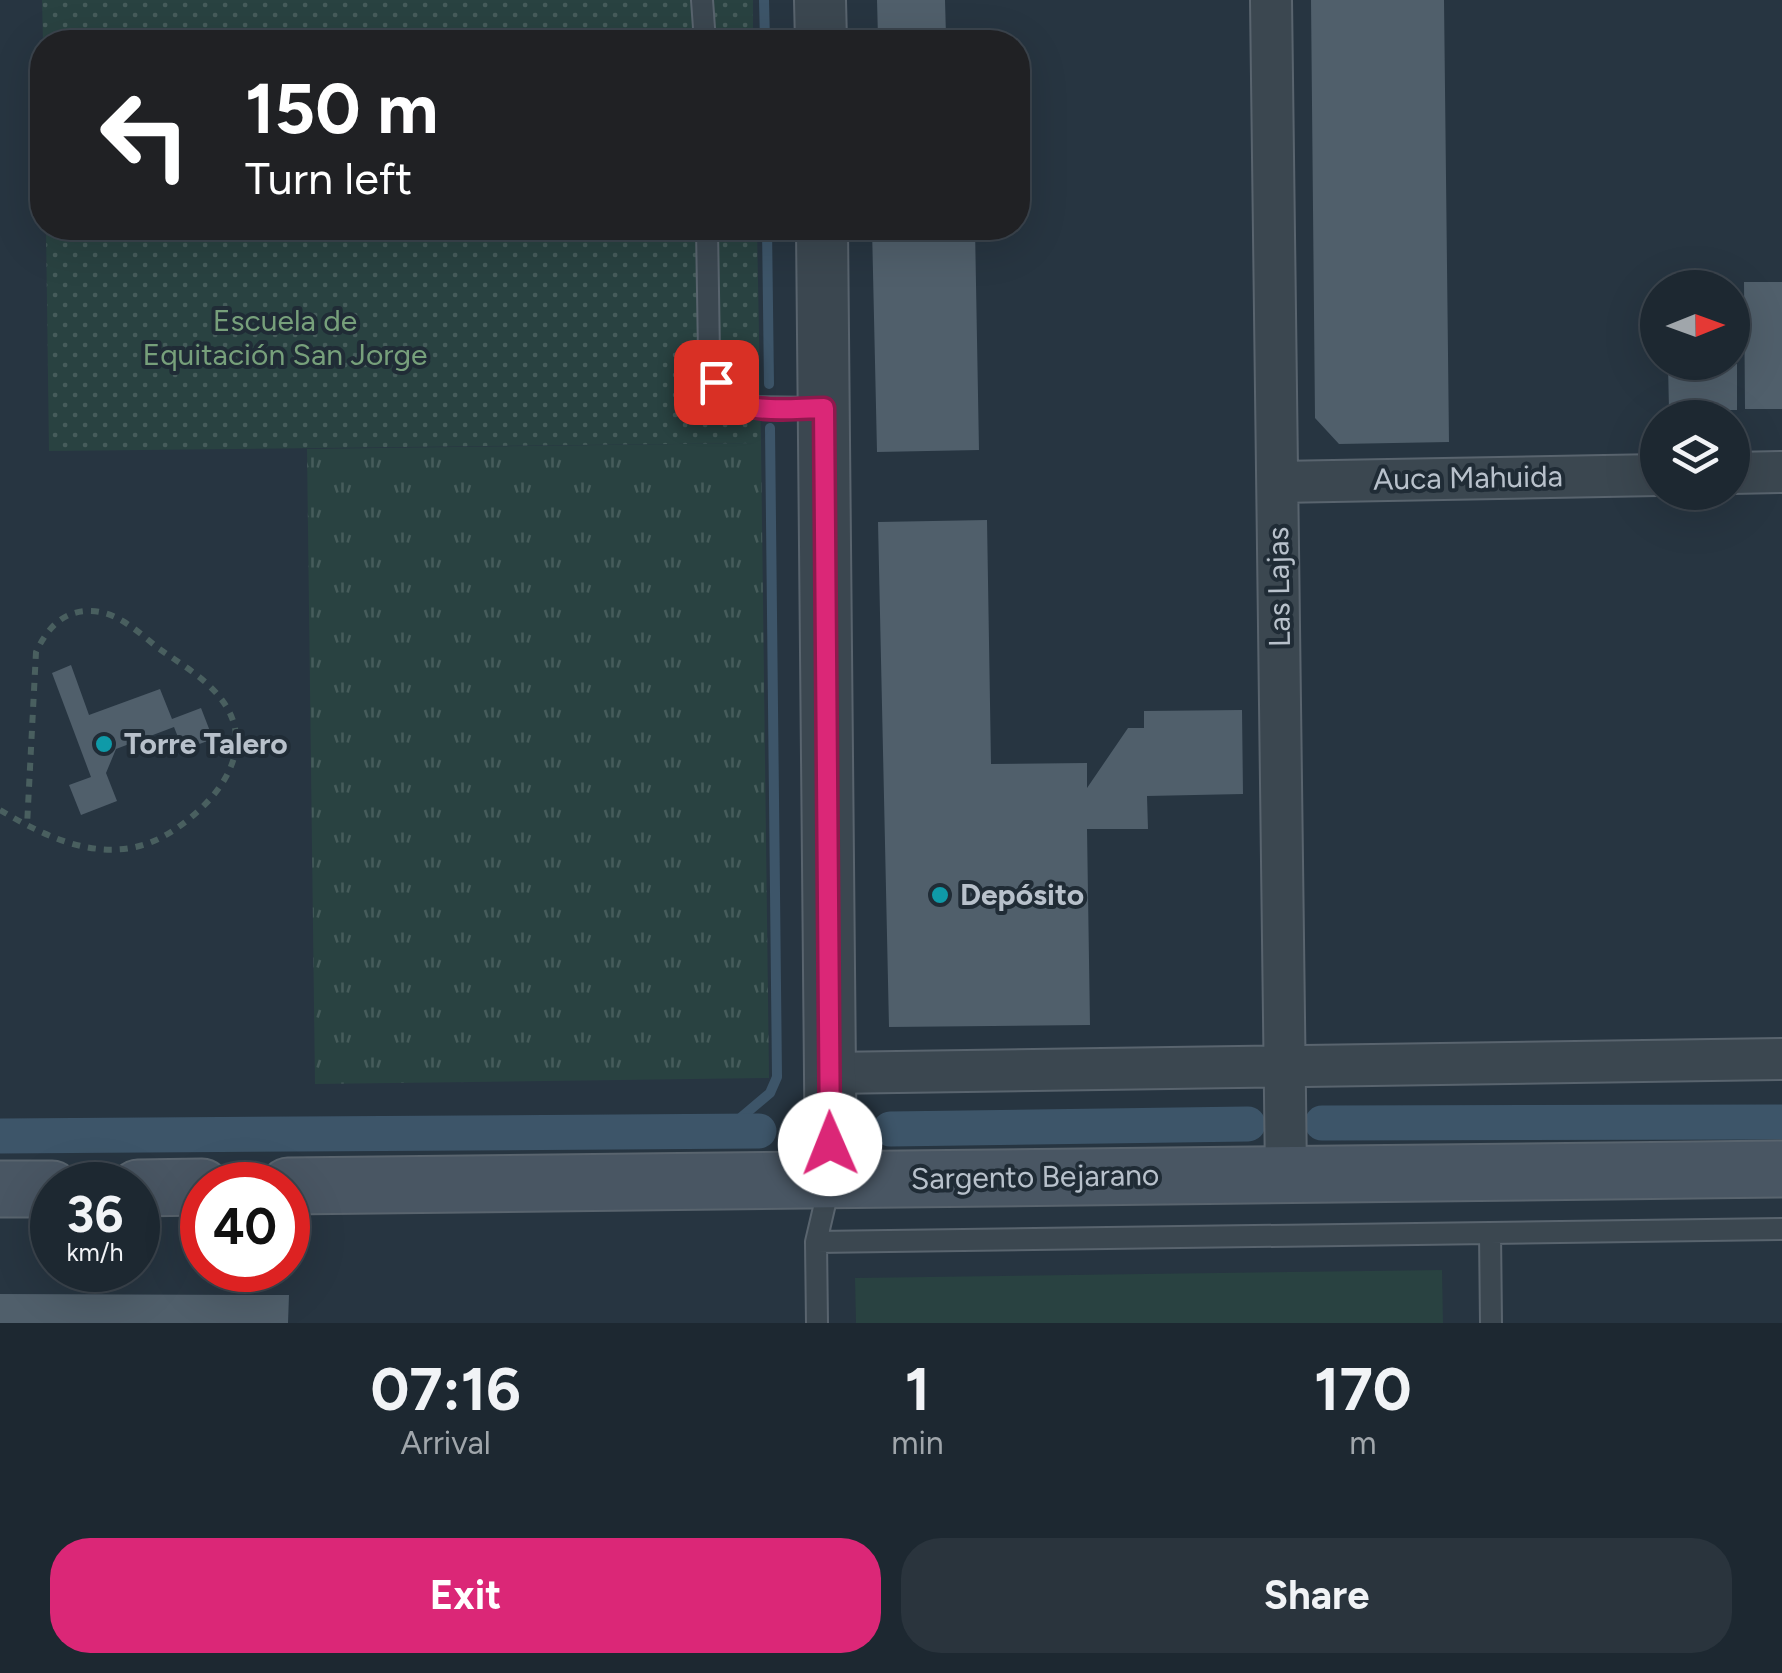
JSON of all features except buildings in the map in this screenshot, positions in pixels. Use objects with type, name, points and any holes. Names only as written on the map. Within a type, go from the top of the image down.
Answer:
[{"type":"main road","name":"Sargento Bejarano","points":[[310,1186],[1782,1169]]},
{"type":"main road","points":[[0,1189],[30,1188]]},
{"type":"street","points":[[820,0],[820,30]]},
{"type":"street","name":"Las Lajas","points":[[1272,0],[1286,1174]]},
{"type":"street","points":[[822,240],[830,1180]]},
{"type":"street","points":[[1750,473],[1782,472]]},
{"type":"street","name":"Auca Mahuida","points":[[1278,482],[1640,474]]},
{"type":"street","points":[[829,1072],[1782,1059]]},
{"type":"lane","points":[[702,0],[703,30]]},
{"type":"lane","points":[[707,240],[709,355],[723,394],[747,407],[824,408]]},
{"type":"lane","points":[[816,1323],[816,1242],[830,1180]]},
{"type":"lane","points":[[816,1242],[1782,1229]]},
{"type":"lane","points":[[1490,1233],[1491,1323]]},
{"type":"path","points":[[0,810],[28,826],[62,844],[88,849],[145,844],[168,834],[204,808],[232,771],[234,736],[220,698],[115,616],[89,610],[64,617],[43,638],[36,652],[28,826]]},
{"type":"green space","points":[[42,0],[753,0],[753,30],[43,30]]},
{"type":"green space","name":"Escuela de Equitación San Jorge","points":[[46,240],[757,240],[761,443],[49,451]]},
{"type":"green space","points":[[761,443],[769,1078],[315,1084],[307,449]]},
{"type":"green space","points":[[1442,1270],[1443,1323],[856,1323],[855,1278]]},
{"type":"waterway","points":[[764,0],[765,30]]},
{"type":"waterway","points":[[767,240],[769,384]]},
{"type":"waterway","points":[[725,1131],[770,1093],[777,1077],[770,428]]},
{"type":"waterway","points":[[1322,1123],[1782,1122]]},
{"type":"waterway","points":[[890,1129],[1248,1124]]},
{"type":"waterway","points":[[0,1136],[759,1131]]},
{"type":"place","name":"Torre Talero","points":[[104,744]]},
{"type":"place","name":"Depósito","points":[[940,895]]},
{"type":"route","points":[[716,382],[723,394],[747,407],[824,408],[830,1144]]}]
